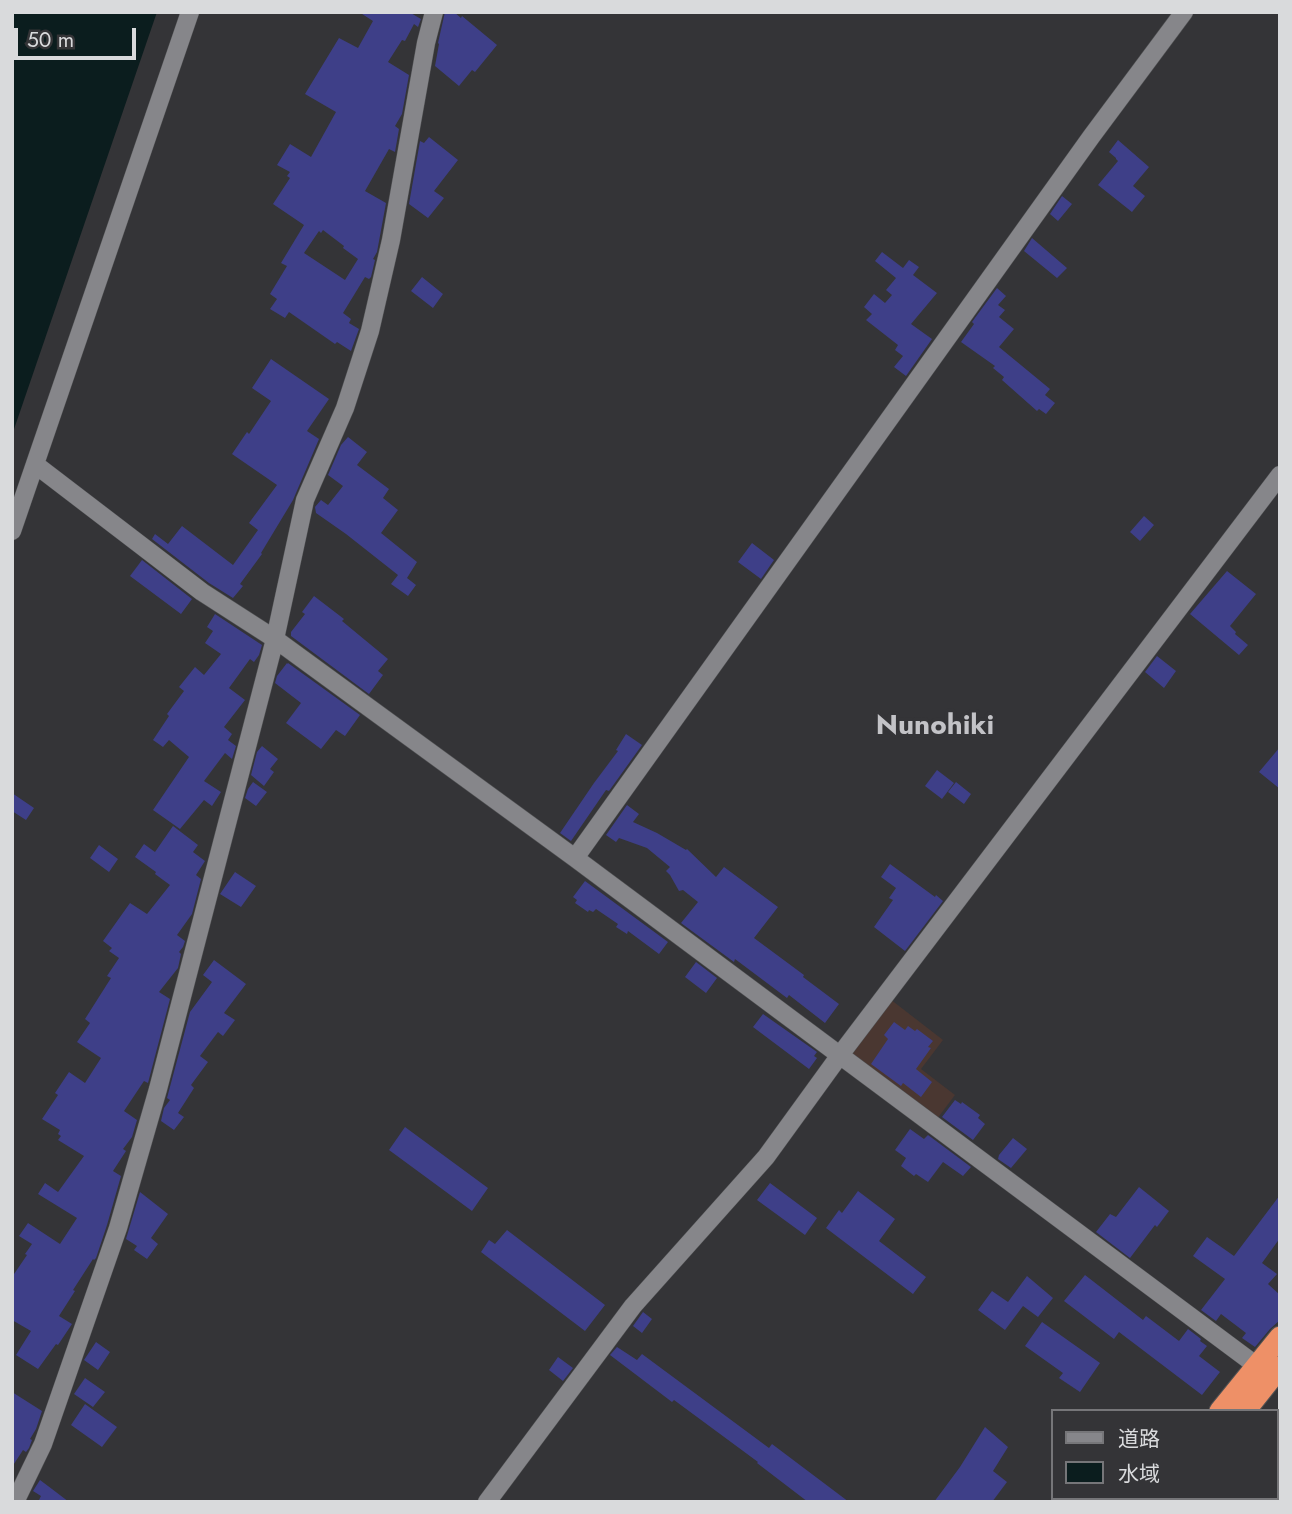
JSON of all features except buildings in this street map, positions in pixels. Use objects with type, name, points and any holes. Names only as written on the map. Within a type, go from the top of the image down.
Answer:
[{"type":"highway","points":[[1222,1409],[1280,1337]]},
{"type":"highway","points":[[1247,1409],[1280,1367]]},
{"type":"street","points":[[12,531],[190,12]]},
{"type":"street","points":[[15,1502],[43,1444],[118,1228],[158,1089],[275,639],[305,500],[345,408],[370,331],[391,240],[426,43],[434,12]]},
{"type":"street","points":[[575,859],[1074,159],[1184,12]]},
{"type":"street","points":[[36,465],[202,592],[275,639],[575,859],[1257,1366]]},
{"type":"street","points":[[487,1502],[634,1306],[766,1157],[840,1055],[1280,475]]},
{"type":"shaded area","points":[[890,999],[943,1040],[921,1069],[955,1095],[934,1123],[846,1057]]},
{"type":"water","points":[[12,12],[157,12],[12,435]]},
{"type":"district","name":"Nunohiki","points":[[935,727]]}]
